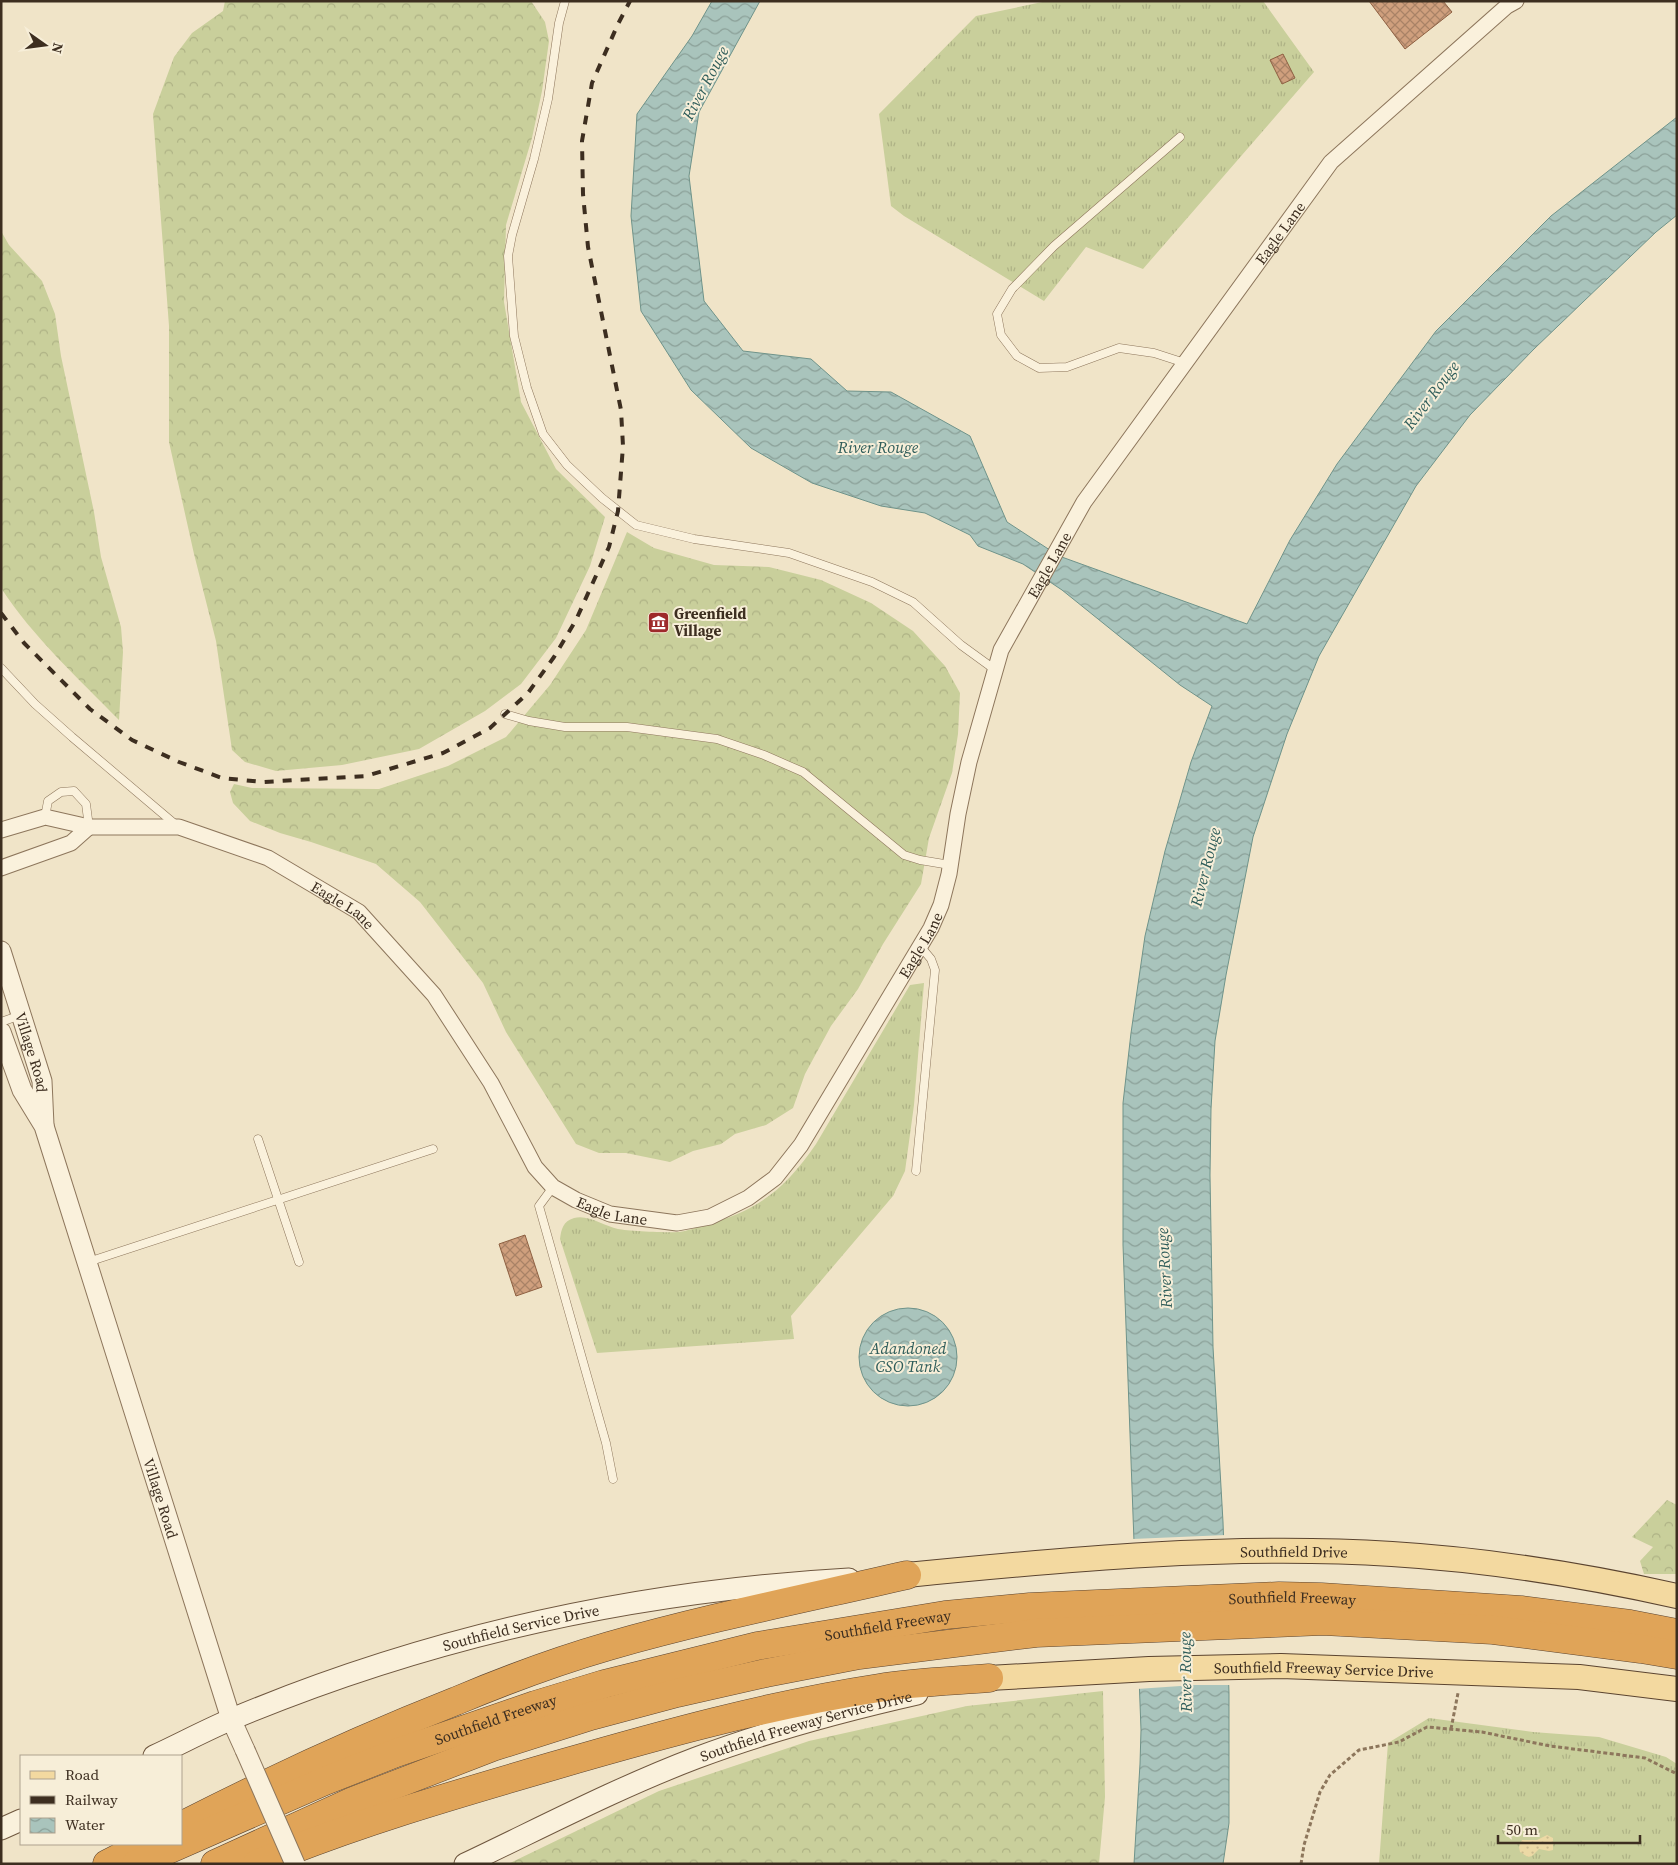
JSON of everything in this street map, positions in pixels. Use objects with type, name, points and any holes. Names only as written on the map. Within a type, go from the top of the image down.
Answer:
[{"type":"highway","points":[[182,1825],[259,1786],[411,1718],[554,1664],[609,1646],[679,1628],[907,1576]]},
{"type":"highway","name":"Southfield Freeway","points":[[215,1864],[353,1801],[421,1773],[493,1747],[591,1716],[677,1693],[859,1655],[1036,1634],[1279,1609],[1321,1597],[1521,1610],[1630,1624],[1677,1633]]},
{"type":"highway","name":"Southfield Freeway","points":[[182,1844],[325,1781],[396,1753],[502,1716],[604,1684],[757,1646],[946,1615],[1030,1607],[1279,1609],[1323,1621],[1493,1630],[1642,1649],[1677,1656]]},
{"type":"highway","points":[[257,1864],[351,1827],[628,1744],[718,1720],[814,1699],[880,1688],[989,1678]]},
{"type":"highway","points":[[107,1864],[144,1845]]},
{"type":"highway","name":"Southfield Freeway","points":[[136,1864],[179,1845]]},
{"type":"main road","name":"Southfield Drive","points":[[907,1576],[1034,1562],[1141,1555],[1276,1552],[1391,1554],[1490,1562],[1582,1577],[1677,1596]]},
{"type":"main road","name":"Southfield Service Drive","points":[[156,1755],[231,1719],[324,1683],[488,1632],[594,1609],[712,1590],[786,1582],[907,1576]]},
{"type":"main road","name":"Southfield Freeway Service Drive","points":[[465,1864],[640,1781],[743,1741],[864,1706],[989,1678],[1149,1669],[1282,1666],[1579,1678],[1677,1689]]},
{"type":"main road","points":[[1,1829],[20,1820]]},
{"type":"street","name":"Eagle Lane","points":[[1,830],[45,817],[89,827],[179,827],[268,858],[359,912],[434,995],[491,1083],[535,1167],[553,1187],[576,1200],[610,1214],[677,1223],[710,1216],[748,1198],[775,1178],[801,1145],[920,946],[941,905],[969,762],[994,669],[1001,650],[1084,502],[1331,162],[1507,6],[1516,1]]},
{"type":"street","points":[[1,868],[71,842],[89,827]]},
{"type":"street","name":"Village Road","points":[[1,951],[42,1081],[44,1126]]},
{"type":"street","name":"Village Road","points":[[1,1032],[22,1090],[44,1126],[231,1719],[295,1864]]},
{"type":"lane","points":[[566,1],[559,23],[548,99],[534,159],[512,234],[508,256],[514,336],[527,388],[543,434],[567,465],[602,498],[636,525],[694,539],[789,553],[872,582],[913,602],[961,645],[994,669]]},
{"type":"lane","points":[[1180,138],[1054,246],[1012,289],[997,314],[1001,335],[1016,356],[1039,368],[1067,367],[1119,348],[1154,353],[1185,363]]},
{"type":"lane","points":[[1,668],[23,692],[72,737],[179,827]]},
{"type":"lane","points":[[505,714],[529,721],[566,727],[627,727],[717,739],[764,755],[803,772],[904,855],[920,860],[950,864]]},
{"type":"lane","points":[[45,817],[48,801],[61,792],[74,791],[86,804],[89,827]]},
{"type":"lane","points":[[916,1171],[935,970],[931,960],[920,946]]},
{"type":"lane","points":[[1,1022],[21,1015]]},
{"type":"lane","points":[[258,1139],[299,1262]]},
{"type":"lane","points":[[86,1263],[433,1149]]},
{"type":"lane","points":[[553,1187],[540,1206],[606,1444],[613,1479]]},
{"type":"path","points":[[1451,1729],[1462,1673]]},
{"type":"path","points":[[1301,1864],[1304,1845],[1320,1792],[1330,1775],[1359,1750],[1399,1742],[1427,1727],[1482,1732],[1550,1746],[1645,1758],[1677,1774]]},
{"type":"green space","points":[[225,1],[531,1],[545,22],[549,41],[542,91],[532,138],[506,225],[504,302],[521,402],[556,469],[605,517],[590,566],[556,638],[521,684],[485,711],[419,749],[342,765],[276,771],[245,762],[232,750],[216,641],[169,442],[169,326],[153,114],[174,57],[192,33],[223,11]]},
{"type":"green space","points":[[1047,1],[1263,1],[1314,72],[1143,269],[1086,247],[1044,301],[904,216],[891,206],[879,114],[976,16]]},
{"type":"green space","points":[[1,231],[9,245],[42,281],[55,314],[61,356],[94,512],[101,557],[121,627],[123,652],[119,720],[42,640],[1,588]]},
{"type":"green space","points":[[627,532],[654,548],[714,565],[769,567],[821,580],[871,603],[913,631],[945,666],[960,693],[958,734],[952,773],[929,838],[921,884],[883,944],[858,989],[831,1026],[805,1074],[793,1108],[766,1125],[735,1134],[721,1144],[693,1151],[670,1162],[626,1153],[599,1153],[576,1144],[506,1032],[483,983],[420,902],[376,864],[280,833],[250,821],[233,803],[230,792],[234,784],[252,788],[379,789],[448,766],[506,737],[550,685],[586,630]]},
{"type":"green space","points":[[924,983],[914,1105],[905,1171],[893,1196],[791,1316],[794,1339],[597,1353],[560,1239],[565,1224],[570,1219],[579,1217],[618,1229],[648,1232],[679,1232],[740,1213],[769,1196],[793,1174],[816,1144],[910,985]]},
{"type":"green space","points":[[1667,1500],[1677,1505],[1677,1574],[1644,1574],[1640,1561],[1653,1547],[1632,1537]]},
{"type":"green space","points":[[1103,1691],[1105,1797],[1099,1864],[508,1864],[659,1791],[809,1741],[967,1706]]},
{"type":"green space","points":[[1429,1718],[1533,1732],[1599,1737],[1666,1757],[1677,1764],[1677,1864],[1379,1864],[1388,1743]]},
{"type":"sand","points":[[1547,1835],[1553,1838],[1553,1850],[1539,1849],[1532,1856],[1528,1857],[1520,1852],[1519,1847],[1522,1840],[1537,1840]]},
{"type":"water","name":"River Rouge","points":[[712,1],[760,1],[699,112],[689,176],[704,301],[743,351],[811,359],[847,391],[891,392],[970,436],[1007,522],[1059,556],[1247,624],[1290,540],[1337,464],[1436,331],[1551,216],[1677,117],[1677,215],[1656,232],[1534,349],[1470,415],[1416,486],[1319,656],[1287,734],[1253,837],[1215,1041],[1211,1109],[1210,1175],[1213,1347],[1223,1522],[1229,1693],[1229,1823],[1223,1864],[1134,1864],[1141,1730],[1123,1245],[1123,1103],[1145,936],[1165,851],[1191,762],[1212,706],[1180,685],[1062,590],[1023,564],[978,546],[970,535],[925,513],[881,506],[812,483],[751,448],[691,390],[641,311],[631,216],[637,114],[692,36]]},
{"type":"water","name":"Adandoned CSO Tank","points":[[908,1308],[927,1311],[943,1322],[954,1338],[957,1357],[954,1376],[943,1392],[927,1403],[908,1406],[889,1403],[873,1392],[862,1376],[859,1357],[862,1338],[873,1322],[889,1311]]},
{"type":"pier","points":[[1226,1535],[1231,1685],[1195,1685],[1137,1689],[1132,1539]]},
{"type":"building","points":[[1369,1],[1443,1],[1452,12],[1405,49]]},
{"type":"building","points":[[1283,54],[1295,78],[1282,84],[1270,60]]},
{"type":"building","points":[[525,1235],[542,1287],[516,1296],[499,1244]]},
{"type":"railway","points":[[1,613],[24,643],[90,709],[132,740],[179,762],[222,778],[263,782],[366,776],[443,753],[490,728],[528,693],[554,657],[576,620],[609,547],[618,511],[623,446],[621,410],[588,247],[583,194],[582,141],[592,83],[630,1]]},
{"type":"place","name":"Greenfield Village","points":[[658,622]]}]
